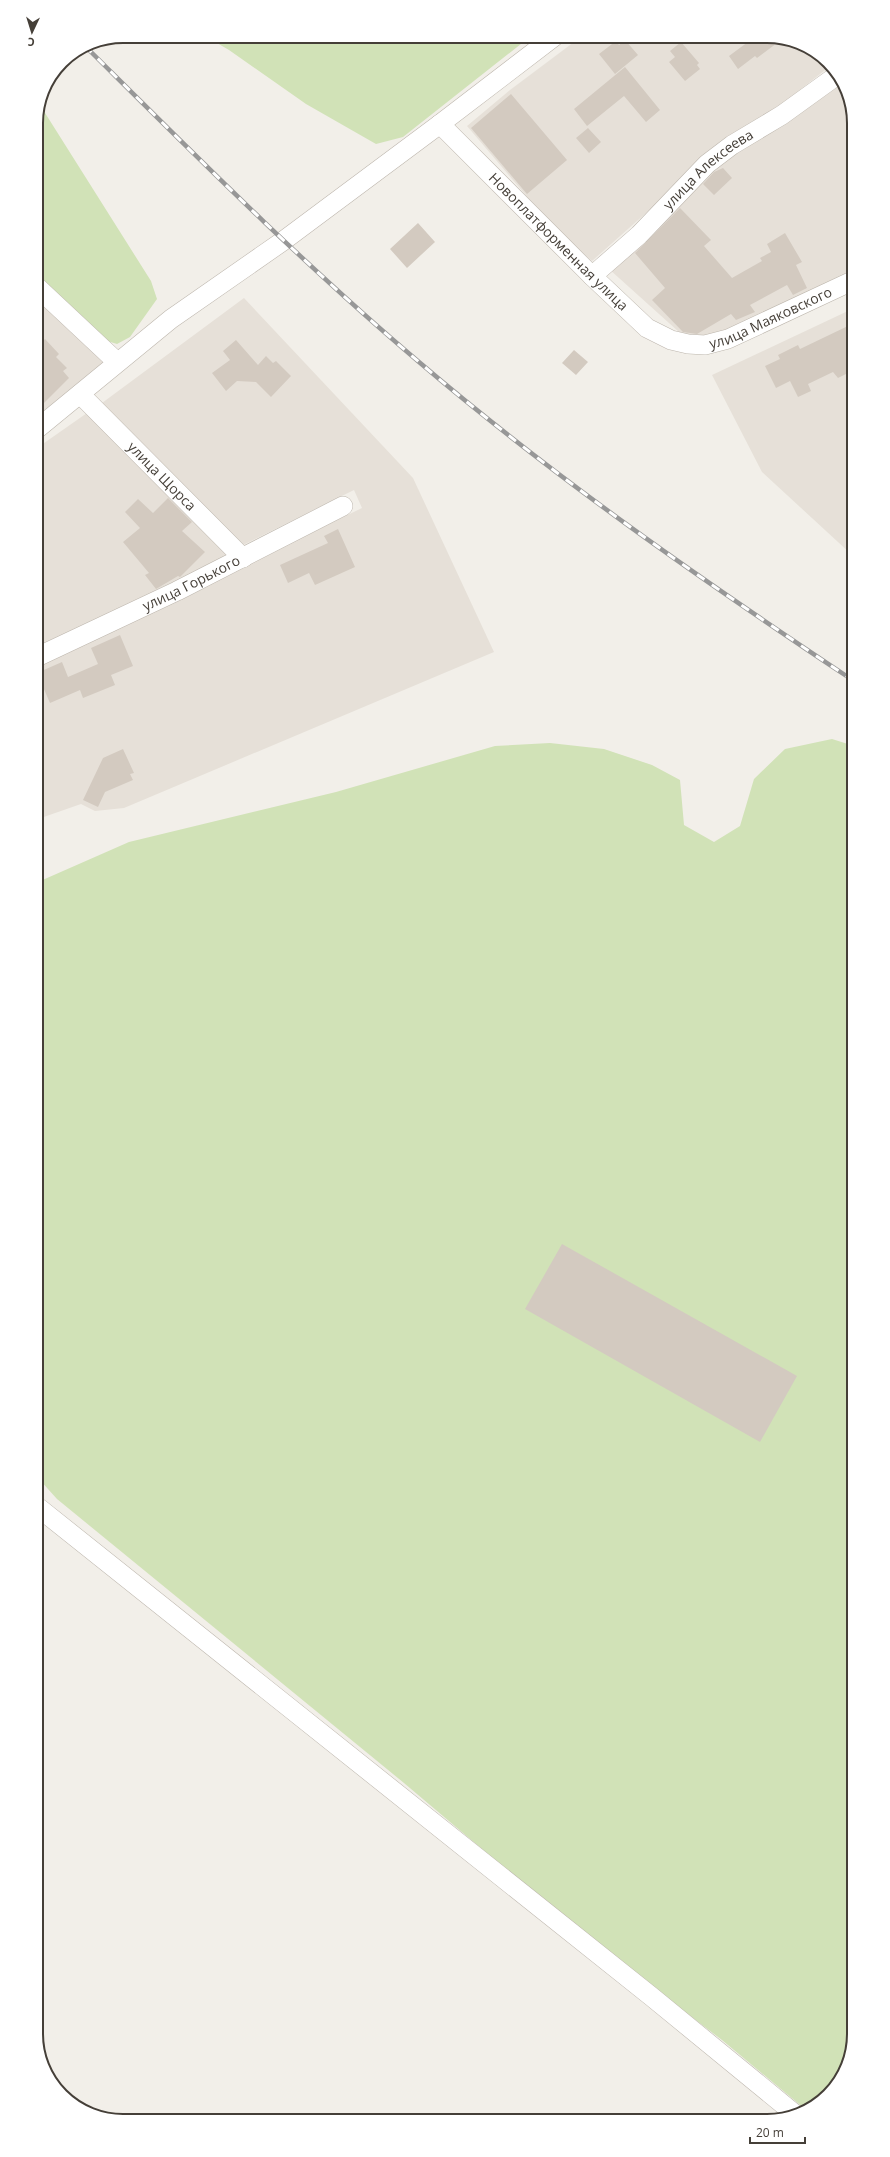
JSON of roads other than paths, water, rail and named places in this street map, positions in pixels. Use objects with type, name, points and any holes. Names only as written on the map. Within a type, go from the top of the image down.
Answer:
[{"type":"street","points":[[43,424],[117,362],[207,292],[283,241],[440,124],[545,43]]},
{"type":"street","name":"улица Алексеева","points":[[592,276],[639,235],[707,164],[732,145],[782,115],[833,78]]},
{"type":"street","name":"Новоплатформенная улица","points":[[440,124],[592,276],[647,328],[670,340],[688,344]]},
{"type":"street","name":"улица Маяковского","points":[[688,344],[705,345],[728,339],[847,283]]},
{"type":"street","points":[[43,293],[117,362]]},
{"type":"street","name":"улица Щорса","points":[[80,394],[243,558]]},
{"type":"street","name":"улица Горького","points":[[43,654],[177,591],[343,506]]},
{"type":"street","points":[[43,1511],[645,1992],[790,2110]]},
{"type":"railway","points":[[89,50],[291,247],[419,362],[470,405],[523,447],[630,527],[847,676]]}]
